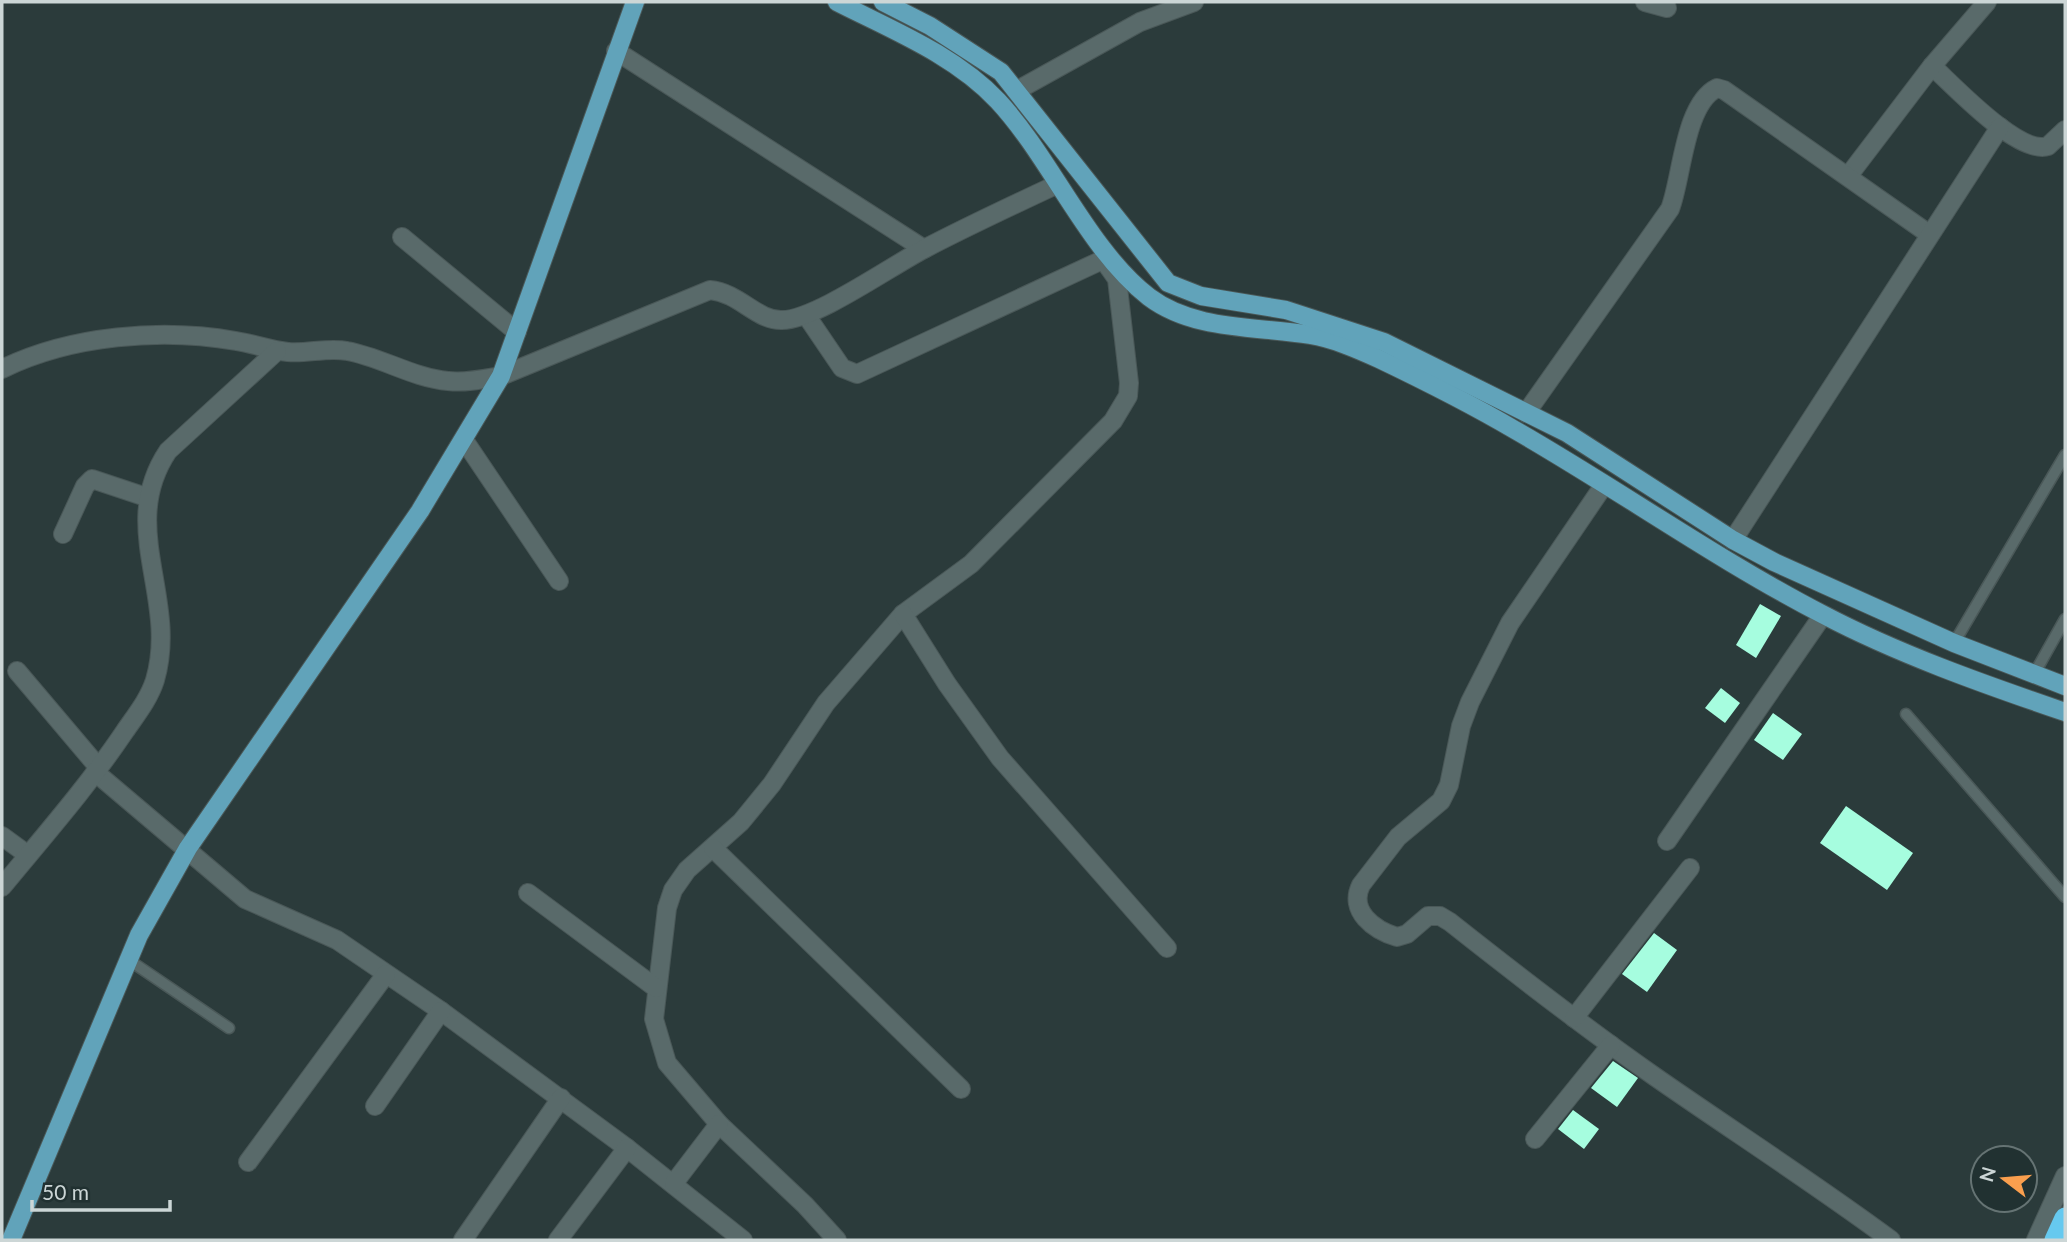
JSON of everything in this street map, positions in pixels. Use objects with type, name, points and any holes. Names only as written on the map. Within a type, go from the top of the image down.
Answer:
[{"type":"highway","points":[[2055,1240],[2065,1218]]},
{"type":"main road","points":[[12,1240],[129,960],[188,848],[420,511],[501,376],[635,2]]},
{"type":"main road","points":[[837,2],[940,55],[973,77],[1000,103],[1118,265],[1147,295],[1169,310],[1193,320],[1314,335],[1342,343],[1514,429],[1824,615],[1941,667],[2065,712]]},
{"type":"main road","points":[[883,2],[930,26],[1001,72],[1168,283],[1200,296],[1286,310],[1384,342],[1567,433],[1733,540],[1954,643],[2033,676],[2065,686]]},
{"type":"street","points":[[1140,22],[1153,2]]},
{"type":"street","points":[[1016,91],[1140,22],[1194,2]]},
{"type":"street","points":[[1645,2],[1667,8]]},
{"type":"street","points":[[1849,175],[1932,66],[1987,2]]},
{"type":"street","points":[[616,51],[924,248]]},
{"type":"street","points":[[1932,66],[2000,127],[2042,148],[2065,130]]},
{"type":"street","points":[[1526,413],[1670,209],[1677,193],[1679,163],[1687,136],[1710,92],[1717,88],[1724,90],[1849,175],[1929,234]]},
{"type":"street","points":[[1733,540],[2000,127]]},
{"type":"street","points":[[2,369],[56,349],[121,337],[190,336],[236,341],[277,351],[342,350],[449,382],[501,376],[710,290],[733,294],[773,319],[783,321],[806,315],[924,248],[1058,184]]},
{"type":"street","points":[[402,237],[517,331]]},
{"type":"street","points":[[806,315],[842,369],[857,374],[1098,262],[1105,262],[1117,279],[1129,383],[1128,396],[1122,409],[971,564],[903,614],[826,703],[772,784],[741,822],[687,870],[673,890],[667,908],[654,1019],[667,1063],[719,1124],[805,1205],[837,1240]]},
{"type":"street","points":[[2,887],[97,770],[145,702],[155,680],[160,606],[146,524],[146,497],[155,470],[168,451],[277,351]]},
{"type":"street","points":[[464,440],[559,582]]},
{"type":"street","points":[[63,534],[85,486],[92,479],[146,497]]},
{"type":"street","points":[[1604,485],[1535,583],[1510,624],[1470,702],[1461,726],[1449,785],[1441,801],[1398,837],[1361,885],[1355,900],[1361,914],[1398,937],[1407,934],[1428,916],[1440,916],[1611,1045],[1802,1174],[1891,1240]]},
{"type":"street","points":[[903,614],[947,684],[1000,758],[1167,948]]},
{"type":"street","points":[[1667,841],[1824,615]]},
{"type":"street","points":[[18,671],[97,770],[245,899],[337,940],[561,1098],[674,1183],[743,1240]]},
{"type":"street","points":[[2,836],[28,855]]},
{"type":"street","points":[[713,848],[961,1089]]},
{"type":"street","points":[[1574,1018],[1690,868]]},
{"type":"street","points":[[528,893],[656,988]]},
{"type":"street","points":[[248,1162],[386,974]]},
{"type":"street","points":[[375,1106],[441,1012]]},
{"type":"street","points":[[1535,1139],[1611,1045]]},
{"type":"street","points":[[463,1240],[561,1098]]},
{"type":"street","points":[[674,1183],[719,1124]]},
{"type":"street","points":[[558,1240],[628,1148]]},
{"type":"street","points":[[2036,1240],[2065,1176]]},
{"type":"lane","points":[[1954,643],[2065,454]]},
{"type":"lane","points":[[2033,676],[2065,619]]},
{"type":"lane","points":[[1906,714],[2065,897]]},
{"type":"lane","points":[[129,960],[229,1028]]},
{"type":"building","points":[[1760,604],[1781,616],[1756,658],[1736,645]]},
{"type":"building","points":[[1721,688],[1740,703],[1725,723],[1705,708]]},
{"type":"building","points":[[1773,713],[1802,734],[1783,760],[1754,740]]},
{"type":"building","points":[[1846,806],[1913,853],[1887,890],[1820,843]]},
{"type":"building","points":[[1654,933],[1677,950],[1647,992],[1622,974]]},
{"type":"building","points":[[1613,1061],[1638,1078],[1617,1107],[1591,1088]]},
{"type":"building","points":[[1573,1110],[1599,1129],[1584,1149],[1558,1129]]}]
